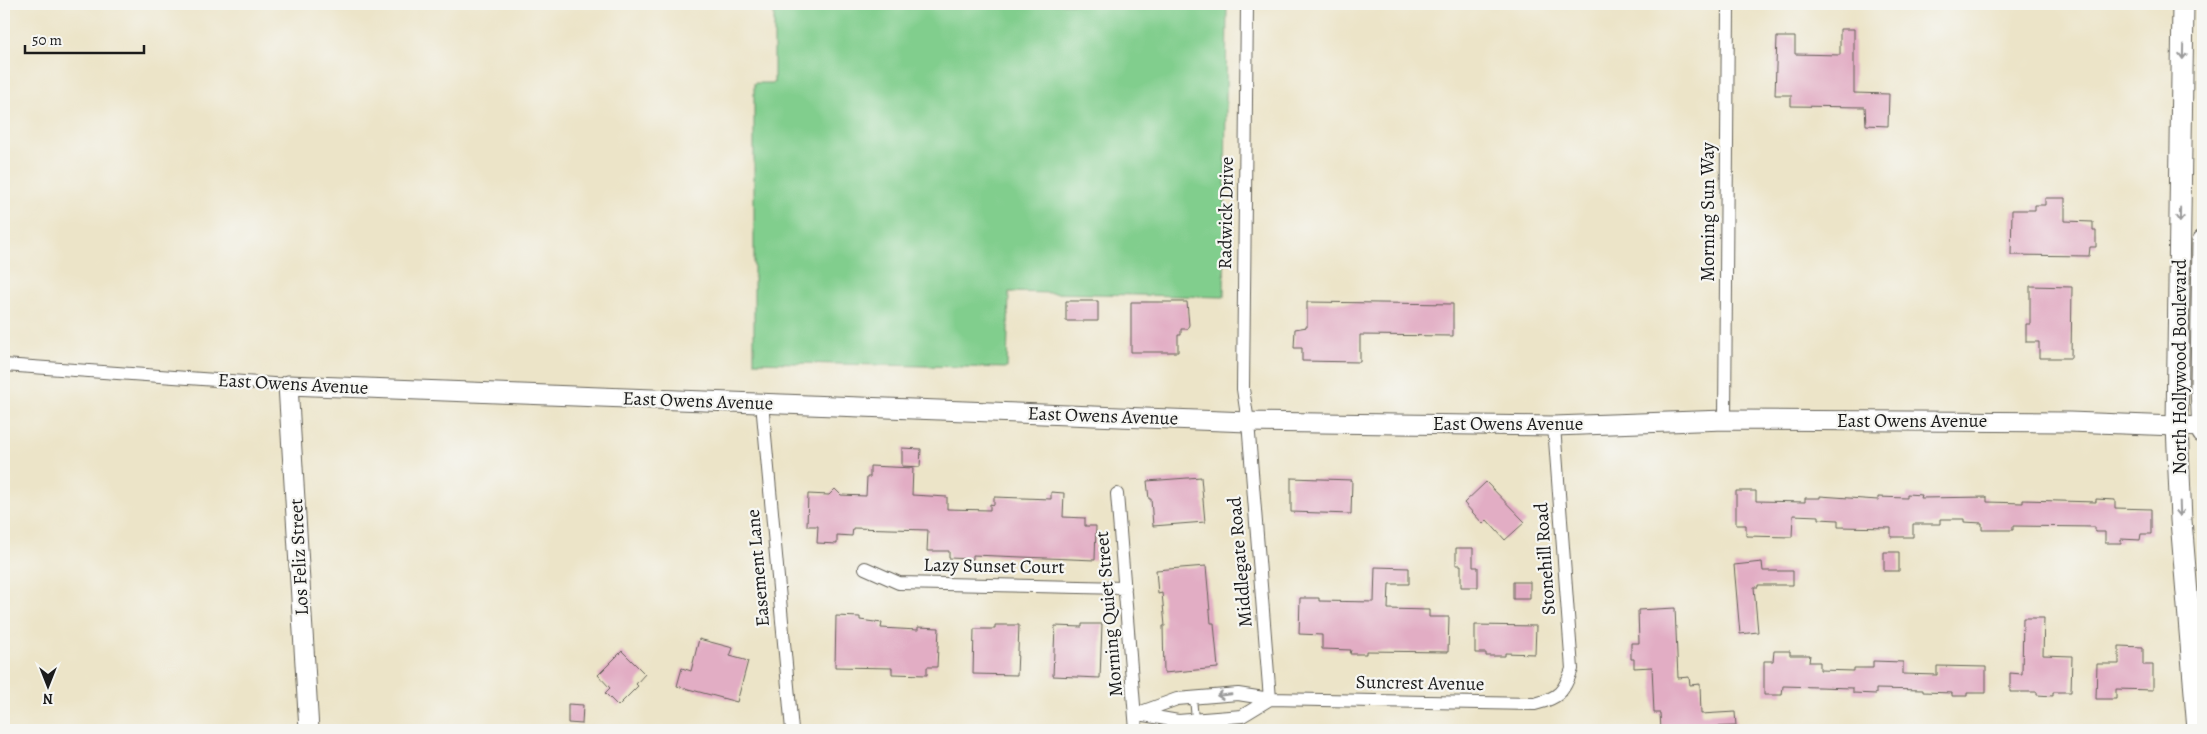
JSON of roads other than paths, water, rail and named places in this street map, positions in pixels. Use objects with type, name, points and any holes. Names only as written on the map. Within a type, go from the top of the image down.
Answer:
[{"type":"main road","name":"North Hollywood Boulevard","points":[[2183,4],[2177,425],[2181,520],[2198,730]]},
{"type":"main road","name":"North Hollywood Boulevard","points":[[2203,241],[2201,386],[2203,428]]},
{"type":"street","name":"Radwick Drive","points":[[1247,4],[1243,389],[1248,422]]},
{"type":"street","name":"Morning Sun Way","points":[[1725,420],[1728,4]]},
{"type":"street","name":"East Owens Avenue","points":[[4,365],[288,385],[1248,422],[1554,426],[1725,420],[2060,422],[2177,425],[2203,428]]},
{"type":"street","name":"Los Feliz Street","points":[[288,385],[309,730]]},
{"type":"street","name":"Easement Lane","points":[[762,403],[792,730]]},
{"type":"street","name":"Middlegate Road","points":[[1248,422],[1270,699]]},
{"type":"street","name":"Stonehill Road","points":[[1554,426],[1572,669],[1565,688]]},
{"type":"street","name":"Morning Quiet Street","points":[[1117,494],[1136,730]]},
{"type":"street","name":"Lazy Sunset Court","points":[[865,568],[900,583],[1125,588]]},
{"type":"street","name":"Suncrest Avenue","points":[[1136,714],[1177,699],[1238,694],[1270,699],[1535,704],[1551,700],[1565,688]]},
{"type":"street","points":[[1136,714],[1178,721],[1242,716],[1270,699]]},
{"type":"lane","points":[[1193,698],[1195,720]]}]
